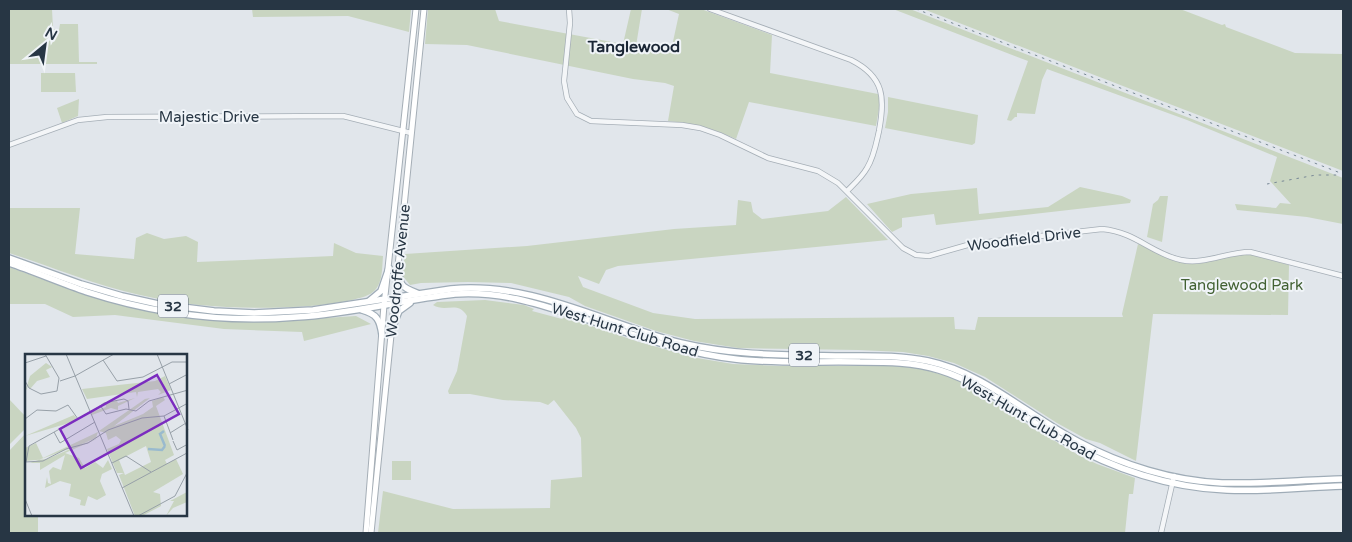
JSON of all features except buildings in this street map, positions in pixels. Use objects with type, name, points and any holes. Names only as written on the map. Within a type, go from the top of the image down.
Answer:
[{"type":"main road","name":"Woodroffe Avenue","points":[[371,533],[424,9]]},
{"type":"main road","name":"Woodroffe Avenue","points":[[366,533],[385,302],[415,10]]},
{"type":"main road","points":[[399,172],[408,173]]},
{"type":"main road","name":"West Hunt Club Road","points":[[9,258],[106,291],[158,304],[189,309],[271,313],[314,310],[367,302],[412,301],[455,294],[498,295],[540,304],[676,348],[722,357],[770,361],[885,362],[921,366],[938,370],[976,385],[1083,452],[1129,471],[1226,490],[1343,486]]},
{"type":"main road","name":"West Hunt Club Road","points":[[9,263],[105,297],[175,313],[223,318],[266,319],[311,316],[360,309],[385,302]]},
{"type":"main road","points":[[399,267],[399,280],[401,284],[406,289],[420,293]]},
{"type":"main road","points":[[367,302],[380,291],[389,268]]},
{"type":"main road","name":"West Hunt Club Road","points":[[395,301],[420,293],[468,288],[503,290],[520,292],[679,342],[736,353],[888,356],[927,361],[941,364],[978,380],[1062,433],[1089,447],[1119,461],[1173,480],[1222,483],[1343,479]]},
{"type":"main road","points":[[391,332],[399,311],[412,301]]},
{"type":"main road","points":[[360,309],[371,312],[378,318],[381,324],[382,335]]},
{"type":"main road","points":[[377,402],[384,402]]},
{"type":"main road","points":[[1283,489],[1284,481]]},
{"type":"street","name":"Woodfield Drive","points":[[569,9],[570,23],[564,81],[567,98],[577,114],[593,122],[682,125],[700,128],[720,135],[768,158],[818,171],[838,183],[903,248],[916,256],[928,256],[970,244],[1102,229],[1130,236],[1180,260],[1204,261],[1240,252],[1250,252],[1343,276]]},
{"type":"street","points":[[710,9],[851,60],[865,69],[876,80],[882,94],[883,108],[876,148],[867,169],[847,191]]},
{"type":"street","name":"Majestic Drive","points":[[9,146],[78,120],[107,117],[342,116],[411,132]]},
{"type":"street","points":[[1161,533],[1173,480]]},
{"type":"green space","points":[[9,9],[52,9],[53,29],[59,30],[60,24],[78,24],[79,62],[97,62],[97,64],[9,64]]},
{"type":"green space","points":[[252,9],[411,10],[409,32],[348,16],[253,17]]},
{"type":"green space","points":[[428,9],[495,9],[499,21],[623,44],[631,9],[642,9],[636,46],[640,49],[641,46],[672,46],[679,14],[666,9],[701,9],[772,35],[770,73],[878,94],[880,103],[876,126],[749,102],[736,139],[703,127],[668,121],[674,86],[665,83],[633,79],[467,45],[425,44]]},
{"type":"green space","points":[[893,9],[910,9],[1343,178],[1343,224],[1307,217],[1237,210],[1235,204],[1276,208],[1280,203],[1291,204],[1270,181],[1277,157],[1187,120],[1047,69],[1042,80],[1035,114],[1017,113],[1017,117],[1011,121],[1007,120],[1028,61]]},
{"type":"green space","points":[[923,9],[1180,9],[1222,25],[1225,24],[1226,27],[1295,53],[1343,54],[1343,171]]},
{"type":"green space","points":[[41,73],[75,73],[76,92],[41,92]]},
{"type":"green space","points":[[888,97],[978,115],[975,143],[972,145],[885,128]]},
{"type":"green space","points":[[79,99],[78,116],[62,123],[57,108]]},
{"type":"green space","points":[[1080,187],[1122,196],[1131,200],[1130,203],[936,225],[934,214],[902,218],[902,227],[892,232],[867,204],[911,194],[977,188],[979,214],[1048,207]]},
{"type":"green space","points":[[1160,196],[1168,196],[1162,242],[1147,237],[1153,204]]},
{"type":"green space","name":"Tanglewood Park","points":[[846,197],[888,240],[618,266],[606,270],[599,284],[578,276],[583,287],[653,313],[695,319],[954,317],[955,329],[975,330],[978,317],[1123,317],[1122,314],[1138,244],[1182,263],[1197,264],[1238,255],[1254,255],[1289,265],[1288,315],[1153,314],[1136,461],[1100,443],[1086,439],[1057,423],[985,377],[954,363],[928,356],[903,352],[858,350],[738,348],[694,341],[656,331],[585,306],[569,297],[511,283],[468,282],[410,285],[402,275],[405,254],[527,246],[674,229],[736,225],[738,200],[751,202],[753,212],[762,219],[828,211]]},
{"type":"green space","points":[[9,208],[80,208],[75,254],[134,259],[136,238],[147,233],[164,239],[186,236],[198,242],[197,262],[333,256],[334,243],[356,253],[383,256],[381,276],[379,285],[369,295],[343,302],[268,308],[182,303],[107,286],[9,253]]},
{"type":"green space","points":[[9,267],[75,291],[125,306],[193,319],[263,322],[356,316],[371,324],[304,341],[302,332],[224,329],[115,315],[73,317],[45,304],[9,304]]},
{"type":"green space","points":[[485,300],[524,305],[534,309],[532,311],[562,319],[565,317],[639,342],[697,358],[733,364],[900,366],[922,369],[947,376],[973,387],[1005,411],[1080,456],[1135,478],[1133,494],[1129,494],[1125,533],[378,533],[383,491],[453,509],[550,508],[551,480],[582,477],[581,438],[576,428],[554,400],[548,405],[540,402],[503,400],[470,394],[449,394],[448,391],[457,371],[467,316],[460,309],[443,308],[433,305],[437,302]]},
{"type":"green space","points":[[568,309],[659,338],[709,351],[748,356],[904,359],[936,365],[964,375],[1123,464],[1110,461],[1075,445],[961,376],[885,360],[770,359],[728,356],[681,347],[567,311]]},
{"type":"green space","points":[[9,399],[25,416],[25,429],[9,445]]},
{"type":"green space","points":[[25,434],[25,517],[38,517],[38,533],[9,533],[9,451]]},
{"type":"green space","points":[[392,461],[411,461],[411,480],[392,480]]},
{"type":"railway","points":[[916,9],[1343,174]]},
{"type":"railway","points":[[1267,184],[1316,175],[1338,175]]},
{"type":"district","name":"Tanglewood","points":[[634,47]]}]
